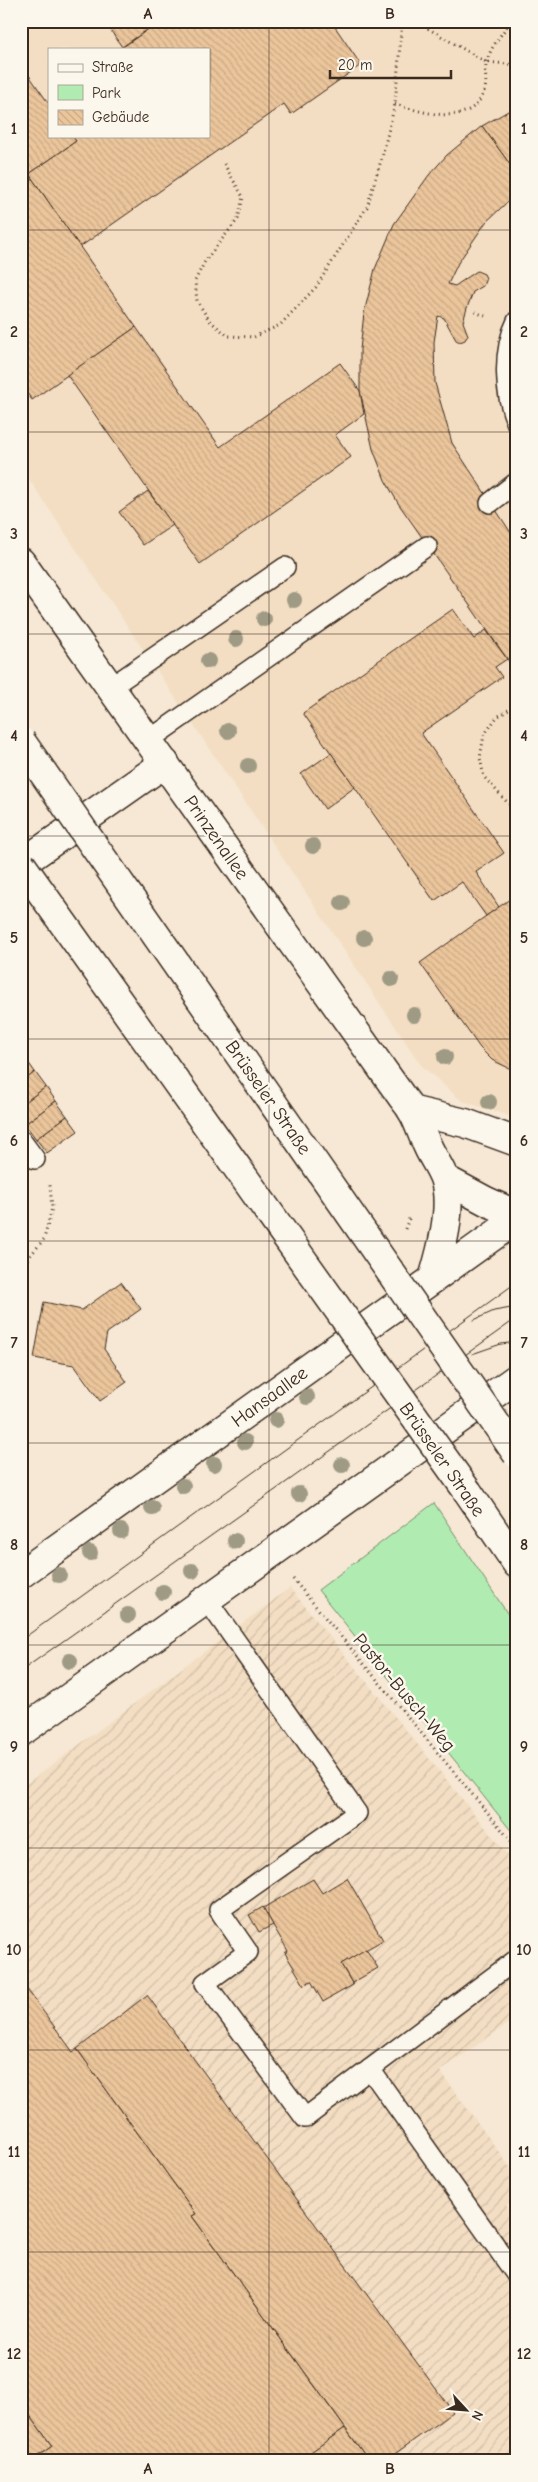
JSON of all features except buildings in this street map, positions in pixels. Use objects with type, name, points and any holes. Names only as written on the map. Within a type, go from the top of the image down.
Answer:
[{"type":"main road","name":"Prinzenallee","points":[[21,562],[112,687],[402,1097],[414,1111],[428,1147],[445,1179],[447,1217],[442,1247],[432,1279]]},
{"type":"main road","name":"Brüsseler Straße","points":[[21,741],[517,1454]]},
{"type":"main road","points":[[21,864],[165,763]]},
{"type":"main road","name":"Brüsseler Straße","points":[[21,864],[468,1492],[517,1564]]},
{"type":"main road","points":[[414,1111],[465,1123],[517,1142]]},
{"type":"main road","points":[[445,1179],[517,1215]]},
{"type":"main road","name":"Hansaallee","points":[[21,1574],[517,1219]]},
{"type":"main road","points":[[21,1732],[517,1378]]},
{"type":"lane","points":[[517,321],[507,356],[507,386],[517,424]]},
{"type":"lane","points":[[490,503],[517,482]]},
{"type":"lane","points":[[149,740],[427,546]]},
{"type":"lane","points":[[112,687],[285,567]]},
{"type":"lane","points":[[21,1140],[35,1159]]},
{"type":"lane","points":[[207,1600],[357,1813],[219,1910],[248,1952],[205,1983],[305,2118],[517,1959]]},
{"type":"lane","points":[[370,2069],[517,2276]]},
{"type":"path","points":[[224,164],[243,197],[238,219],[205,261],[195,281],[197,301],[209,320],[228,336],[254,337],[280,325],[316,287],[362,214],[382,157],[395,104],[402,21]]},
{"type":"path","points":[[415,21],[486,62],[517,65]]},
{"type":"path","points":[[395,104],[426,113],[449,116],[467,111],[478,103],[485,87],[486,62],[493,45],[511,21]]},
{"type":"path","points":[[517,705],[497,717],[484,735],[480,758],[484,777],[517,813]]},
{"type":"path","points":[[21,1267],[44,1238],[52,1208],[50,1185],[35,1159]]},
{"type":"path","name":"Pastor-Busch-Weg","points":[[272,1554],[517,1848]]},
{"type":"shaded area","points":[[21,21],[517,21],[517,1118],[462,1101],[421,1065],[21,467]]},
{"type":"shaded area","points":[[290,1588],[517,1866],[517,2017],[440,2071],[517,2177],[517,2197],[506,2205],[517,2220],[517,2461],[21,2461],[21,1788]]},
{"type":"green space","points":[[434,1503],[517,1628],[517,1838],[318,1590]]},
{"type":"tram line","points":[[21,1640],[517,1282]]},
{"type":"tram line","points":[[474,1320],[494,1311],[517,1307]]},
{"type":"tram line","points":[[21,1671],[517,1318]]},
{"type":"tram line","points":[[472,1354],[501,1344],[517,1342]]}]
